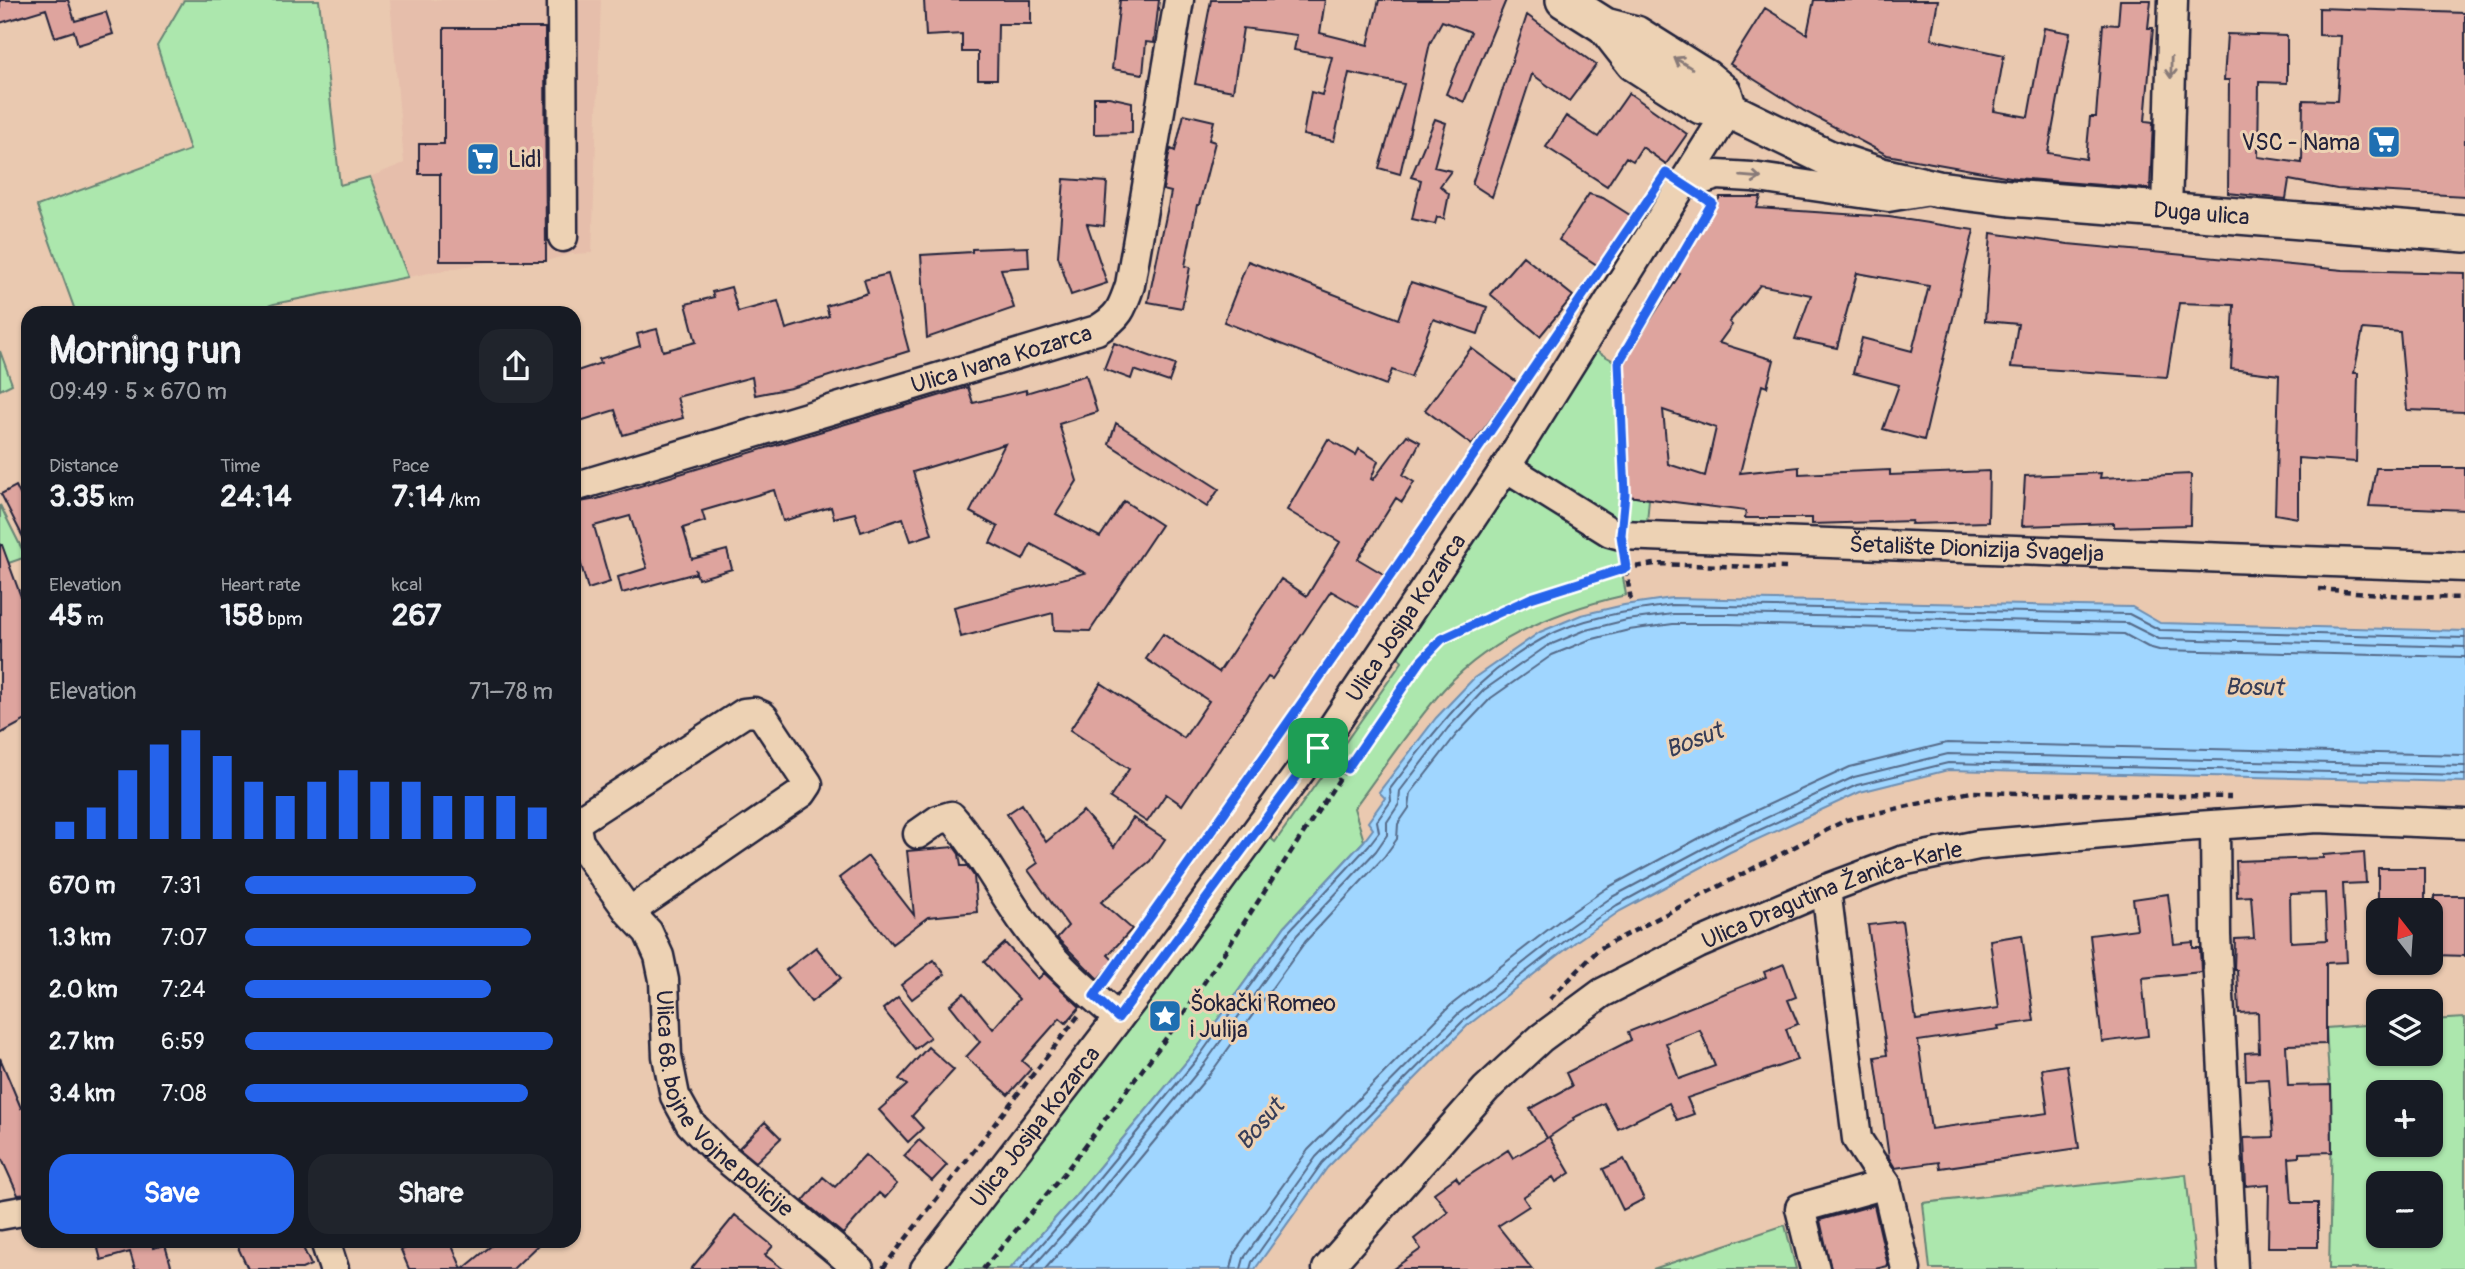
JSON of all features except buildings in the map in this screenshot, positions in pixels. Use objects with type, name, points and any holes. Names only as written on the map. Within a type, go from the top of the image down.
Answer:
[{"type":"main road","name":"Duga ulica","points":[[1564,0],[1605,26],[1633,63],[1701,106],[1729,110],[1828,158],[1882,176],[1938,189],[2010,198],[2465,234]]},
{"type":"street","points":[[562,0],[563,237]]},
{"type":"street","name":"Ulica Ivana Kozarca","points":[[581,484],[1097,330],[1114,320],[1122,308],[1130,285],[1179,0]]},
{"type":"street","points":[[2167,211],[2172,0]]},
{"type":"street","name":"Ulica Josipa Kozarca","points":[[925,1269],[1118,1018],[1318,748],[1506,467],[1729,110]]},
{"type":"street","name":"Duga ulica","points":[[1684,185],[1717,175],[1752,177],[1888,197],[1938,189]]},
{"type":"street","name":"Šetalište Dionizija Švagelja","points":[[1506,467],[1610,533],[1621,535],[2465,567]]},
{"type":"street","name":"Ulica 68. bojne Vojne policije","points":[[581,819],[744,713],[754,712],[763,716],[808,784],[802,793],[629,912]]},
{"type":"street","points":[[918,834],[951,816],[973,841],[1006,897],[1050,956],[1118,1018]]},
{"type":"street","name":"Ulica Dragutina Žanića-Karle","points":[[1327,1269],[1486,1090],[1541,1038],[1602,993],[1698,944],[1826,889],[1901,862],[1979,845],[2317,818],[2465,824]]},
{"type":"street","points":[[2215,825],[2216,936],[2232,1269]]},
{"type":"street","name":"Ulica 68. bojne Vojne policije","points":[[581,845],[629,912],[648,932],[659,956],[664,980],[667,1056],[675,1096],[690,1123],[716,1150],[859,1269]]},
{"type":"street","points":[[1826,889],[1857,1139],[1886,1184],[1906,1269]]},
{"type":"street","points":[[1815,1269],[1800,1208],[1886,1184]]},
{"type":"street","points":[[0,1215],[21,1211]]},
{"type":"street","points":[[327,1248],[334,1269]]},
{"type":"path","points":[[1631,600],[1621,535],[1625,494],[1619,362],[1712,203],[1684,185]]},
{"type":"path","points":[[882,1269],[1094,996],[1264,758],[1561,328]]},
{"type":"path","points":[[983,1269],[1063,1175],[1176,1025],[1421,661],[1442,639],[1531,598],[1626,568],[1655,564],[1797,569]]},
{"type":"path","points":[[2306,587],[2416,597],[2465,598]]},
{"type":"path","points":[[1318,748],[1347,769]]},
{"type":"path","points":[[1161,1013],[1163,1010],[1171,1017],[1169,1019]]},
{"type":"shaded area","points":[[390,0],[601,0],[592,253],[571,254],[546,261],[494,261],[408,277],[370,177],[404,163]]},
{"type":"green space","points":[[184,0],[319,0],[340,185],[370,177],[408,277],[268,306],[73,306],[37,206],[190,150],[157,46]]},
{"type":"green space","points":[[0,351],[12,384],[0,390]]},
{"type":"green space","points":[[1596,351],[1621,365],[1628,496],[1649,499],[1647,522],[1611,521],[1528,468],[1526,456],[1591,352]]},
{"type":"green space","points":[[1520,487],[1617,542],[1626,595],[1576,609],[1527,628],[1483,654],[1444,689],[1354,808],[1364,841],[1285,926],[1193,1054],[1075,1196],[1010,1269],[936,1269],[1265,833],[1275,842],[1402,662],[1394,650],[1504,489]]},
{"type":"green space","points":[[0,505],[21,547],[21,559],[0,566]]},
{"type":"green space","points":[[2465,1018],[2465,1269],[2329,1269],[2332,1125],[2326,1028],[2366,1025],[2366,1066],[2443,1066],[2443,1019]]},
{"type":"green space","points":[[2186,1174],[2196,1269],[1930,1269],[1923,1203]]},
{"type":"green space","points":[[1785,1225],[1796,1269],[1653,1269]]},
{"type":"water","name":"Bosut","points":[[1672,598],[2132,607],[2160,623],[2465,631],[2465,782],[1948,770],[1860,792],[1730,852],[1620,911],[1467,1026],[1327,1168],[1255,1269],[1010,1269],[1075,1196],[1193,1054],[1285,926],[1364,841],[1373,829],[1368,822],[1385,798],[1379,792],[1436,718],[1474,678],[1540,632],[1581,615]]},
{"type":"place","name":"VSC - Nama","points":[[2384,142]]},
{"type":"place","name":"Lidl","points":[[483,159]]},
{"type":"place","name":"Šokački Romeo i Julija","points":[[1165,1016]]},
{"type":"route","points":[[1666,173],[1712,203],[1619,362],[1625,494],[1621,535],[1626,568],[1531,598],[1442,639],[1421,661],[1347,769],[1318,748],[1118,1018],[1094,996],[1477,452],[1666,173]]}]
